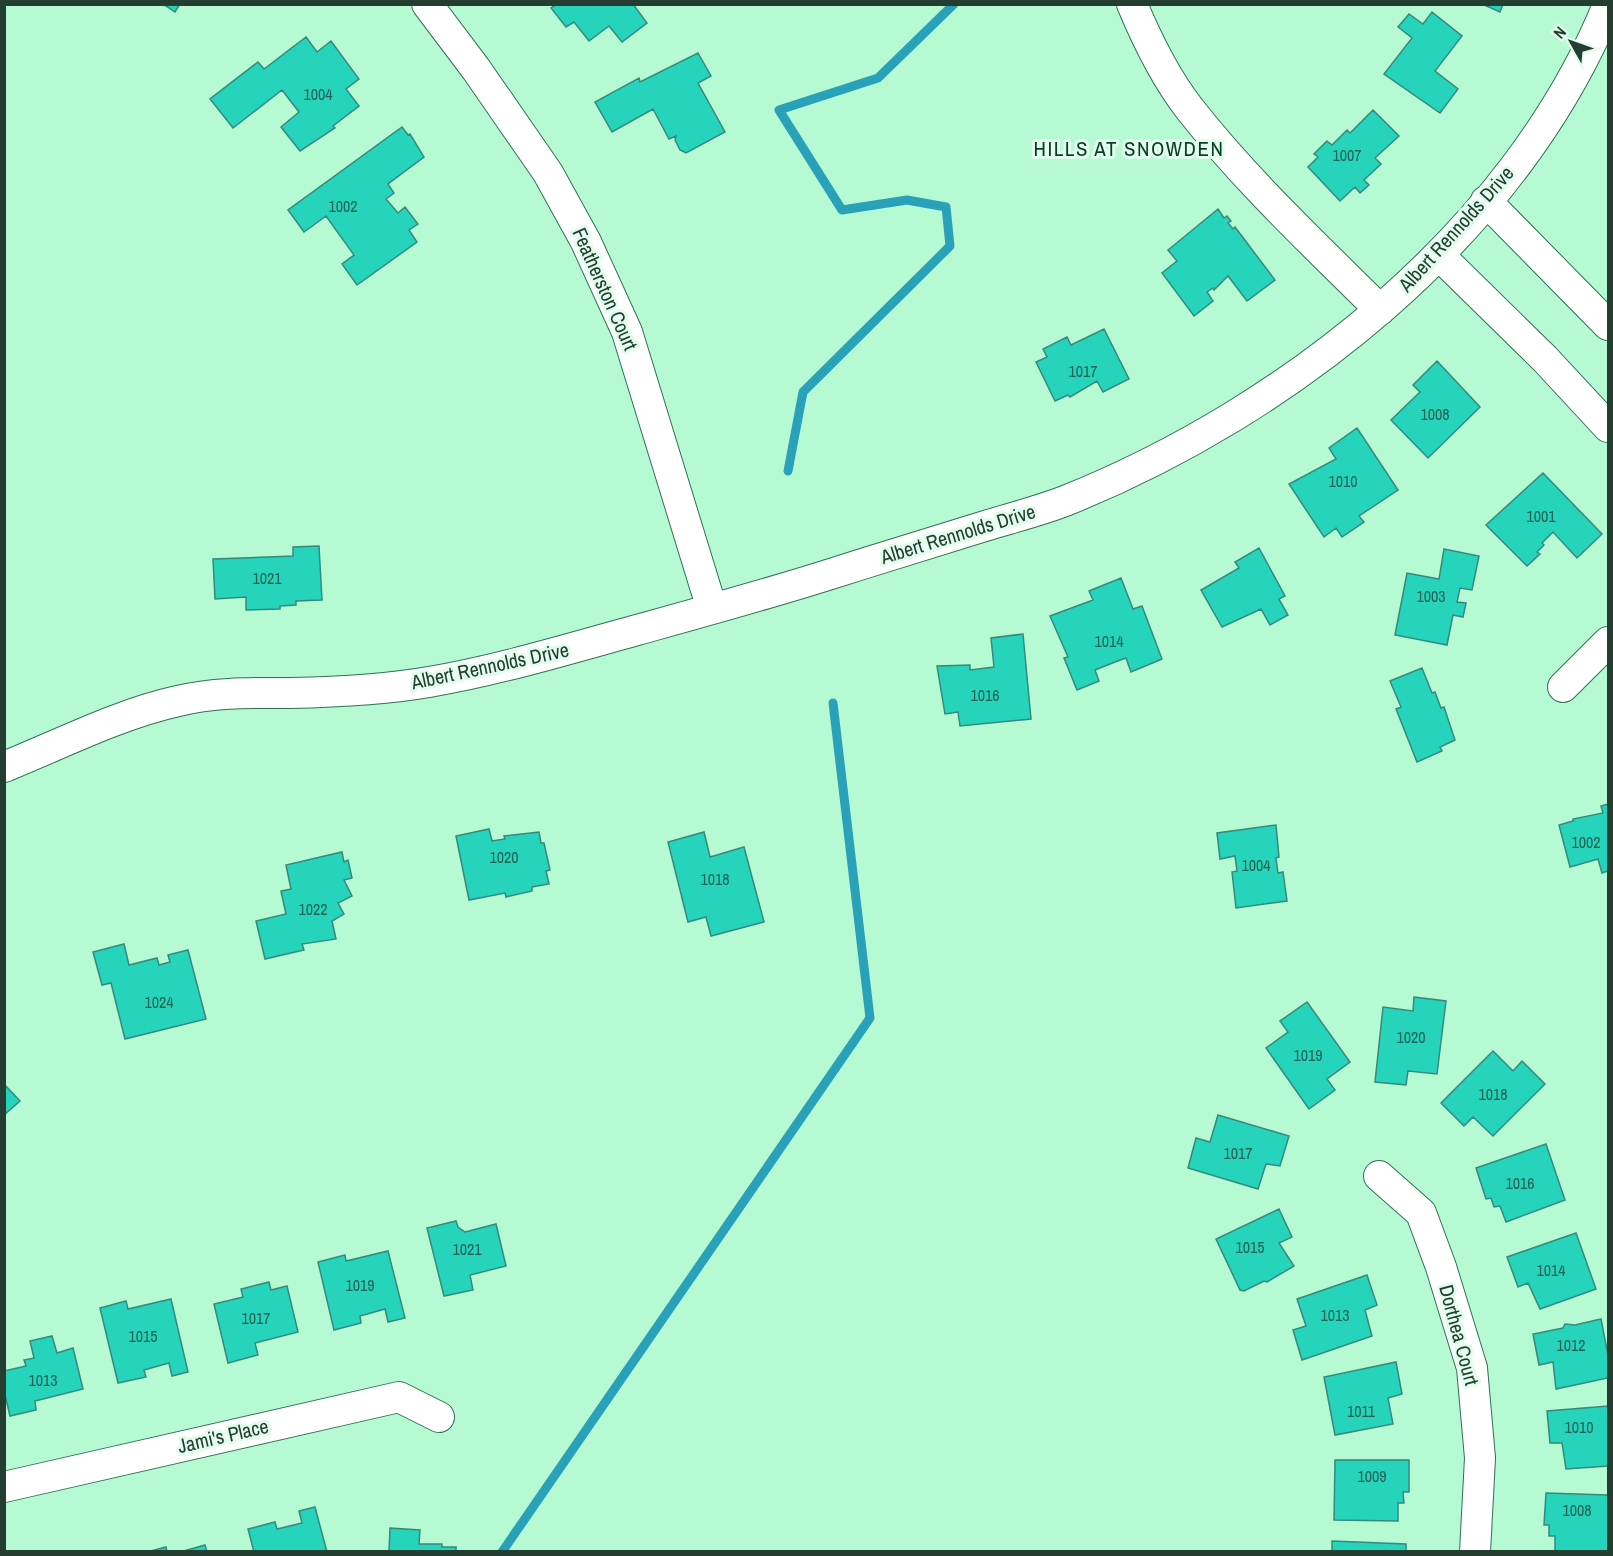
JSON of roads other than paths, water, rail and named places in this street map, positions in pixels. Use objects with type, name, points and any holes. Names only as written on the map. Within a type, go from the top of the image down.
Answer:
[{"type":"street","name":"Featherston Court","points":[[427,4],[476,69],[548,173],[586,243],[627,332],[712,609]]},
{"type":"street","points":[[1132,4],[1162,67],[1188,107],[1252,181],[1380,310]]},
{"type":"street","name":"Albert Rennolds Drive","points":[[4,767],[178,700],[226,694],[340,692],[424,683],[507,666],[712,609],[1060,503],[1133,471],[1190,442],[1275,391],[1380,310],[1439,255],[1517,163],[1564,94],[1597,34],[1608,5]]},
{"type":"street","points":[[1486,201],[1608,325]]},
{"type":"street","points":[[1439,255],[1545,359],[1608,427]]},
{"type":"street","points":[[1563,687],[1608,642]]},
{"type":"street","name":"Dorthea Court","points":[[1379,1176],[1420,1214],[1441,1267],[1472,1368],[1480,1458],[1475,1551]]},
{"type":"street","name":"Jami's Place","points":[[4,1487],[399,1397],[439,1416]]},
{"type":"waterway","points":[[788,471],[803,392],[950,246],[946,207],[907,200],[842,210],[779,110],[878,78],[954,4]]},
{"type":"waterway","points":[[502,1552],[870,1018],[833,703]]},
{"type":"district","name":"HILLS AT SNOWDEN","points":[[1129,149]]}]
